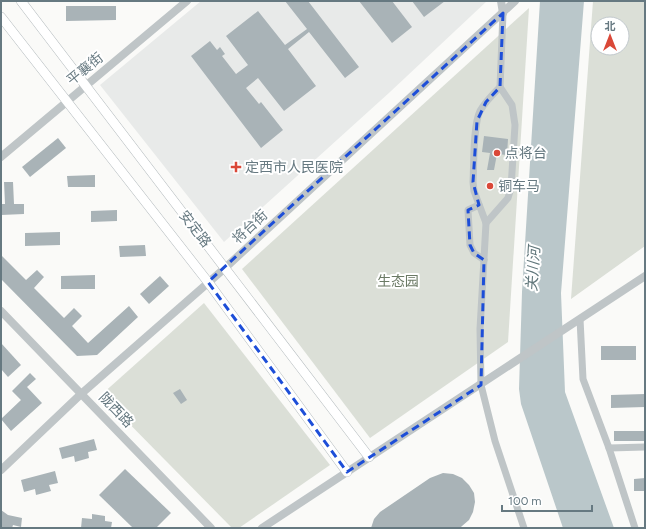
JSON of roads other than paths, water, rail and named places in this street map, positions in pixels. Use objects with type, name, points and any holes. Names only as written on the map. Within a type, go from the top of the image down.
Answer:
[{"type":"main road","name":"安定路","points":[[21,1],[369,457]]},
{"type":"main road","name":"安定路","points":[[1,17],[208,282],[347,472]]},
{"type":"street","name":"平襄街","points":[[1,157],[66,100],[187,1]]},
{"type":"street","points":[[486,223],[508,198],[511,188],[514,115],[512,105],[500,87],[503,13],[501,1]]},
{"type":"street","name":"将台街","points":[[1,470],[81,394],[225,268],[515,1]]},
{"type":"street","points":[[500,87],[483,107],[477,121],[473,182],[486,223],[480,329],[481,385],[495,441],[524,528]]},
{"type":"street","points":[[480,205],[468,210],[470,245],[474,253],[484,260]]},
{"type":"street","points":[[262,528],[645,276]]},
{"type":"street","name":"陇西路","points":[[1,311],[212,528]]},
{"type":"street","points":[[580,319],[583,379],[609,448],[635,528]]},
{"type":"street","points":[[609,448],[645,447]]},
{"type":"water","name":"关川河","points":[[540,1],[584,1],[561,293],[565,392],[614,528],[563,528],[521,404],[519,389],[522,292]]},
{"type":"place","name":"点将台","points":[[497,153]]},
{"type":"place","name":"定西市人民医院","points":[[236,167]]},
{"type":"place","name":"铜车马","points":[[490,186]]},
{"type":"park label","name":"生态园","points":[[398,281]]}]
